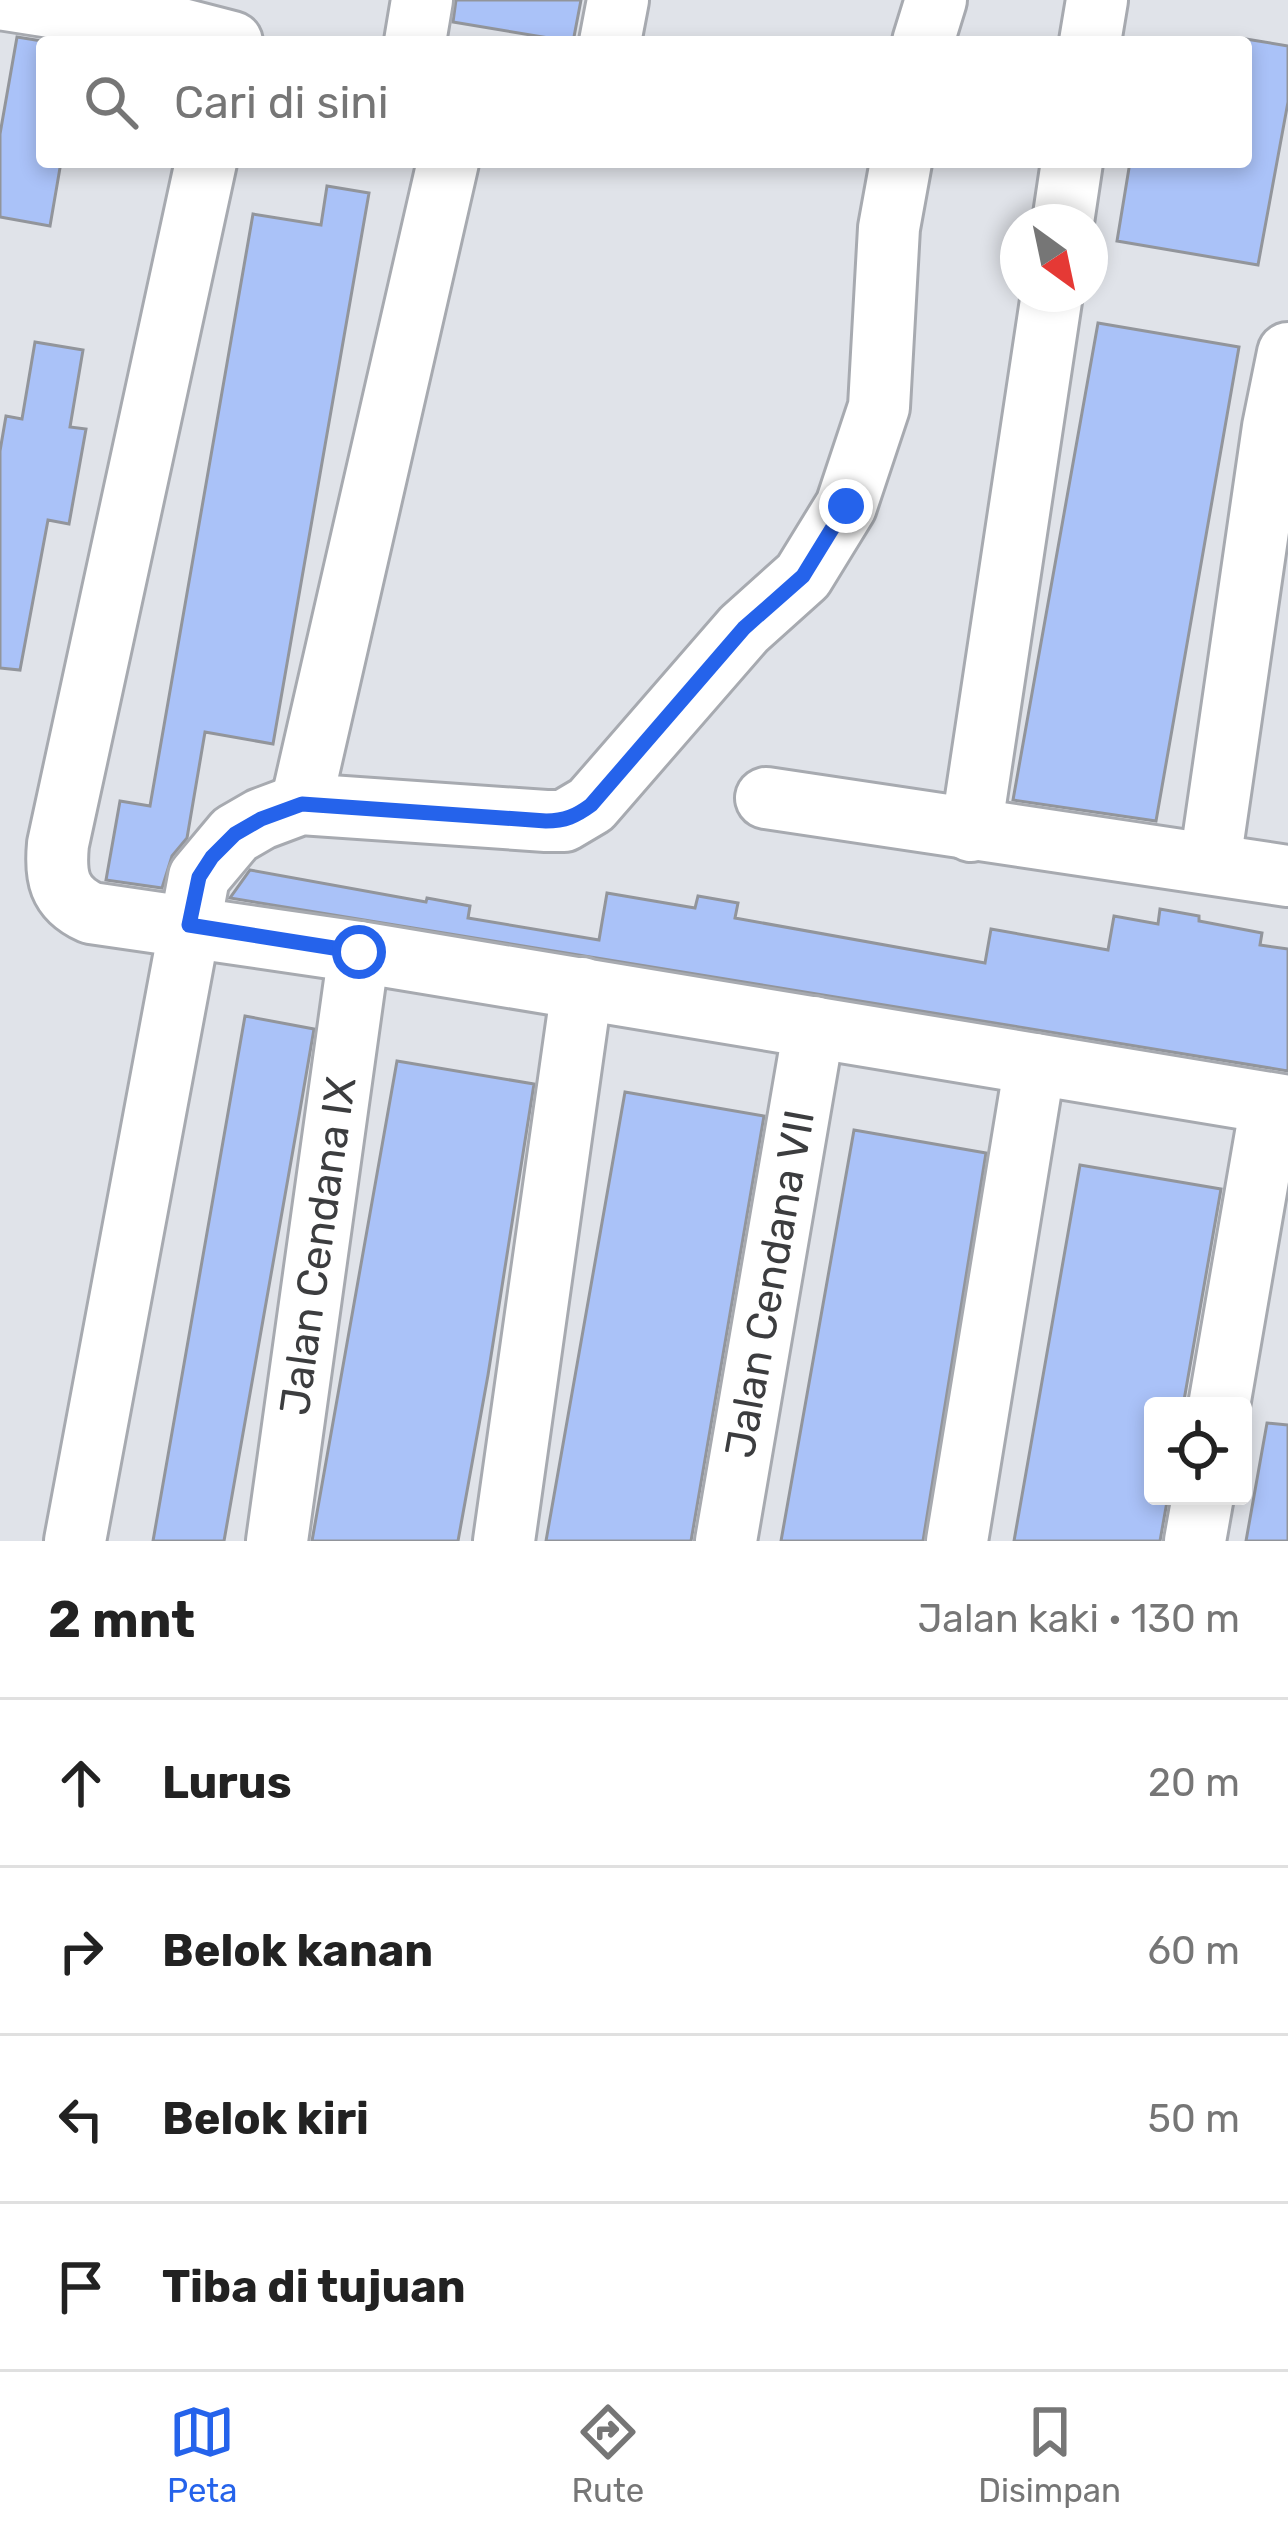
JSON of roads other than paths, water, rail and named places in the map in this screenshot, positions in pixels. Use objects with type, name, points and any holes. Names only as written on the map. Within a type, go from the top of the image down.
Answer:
[{"type":"street","points":[[6,0],[169,12],[225,36]]},
{"type":"street","points":[[416,36],[422,0]]},
{"type":"street","points":[[611,36],[618,0]]},
{"type":"street","points":[[925,36],[936,0]]},
{"type":"street","points":[[1091,36],[1096,0]]},
{"type":"street","points":[[205,168],[63,821],[56,873],[71,901],[91,914],[359,952],[1280,1105],[1221,1397]]},
{"type":"street","points":[[302,804],[447,168]]},
{"type":"street","points":[[74,1541],[199,877],[235,834],[302,804],[546,821],[564,821],[591,805],[744,628],[803,576],[846,506],[879,407],[890,228],[901,168]]},
{"type":"street","points":[[1066,204],[1071,168]]},
{"type":"street","points":[[970,831],[1049,312]]},
{"type":"street","points":[[1210,862],[1280,429],[1288,353]]},
{"type":"street","points":[[766,798],[1288,876]]},
{"type":"street","name":"Jalan Cendana IX","points":[[278,1541],[359,952]]},
{"type":"street","points":[[504,1541],[582,988]]},
{"type":"street","name":"Jalan Cendana VII","points":[[727,1541],[814,1027]]},
{"type":"street","points":[[957,1541],[1035,1064]]},
{"type":"street","points":[[1196,1541],[1202,1505]]}]
